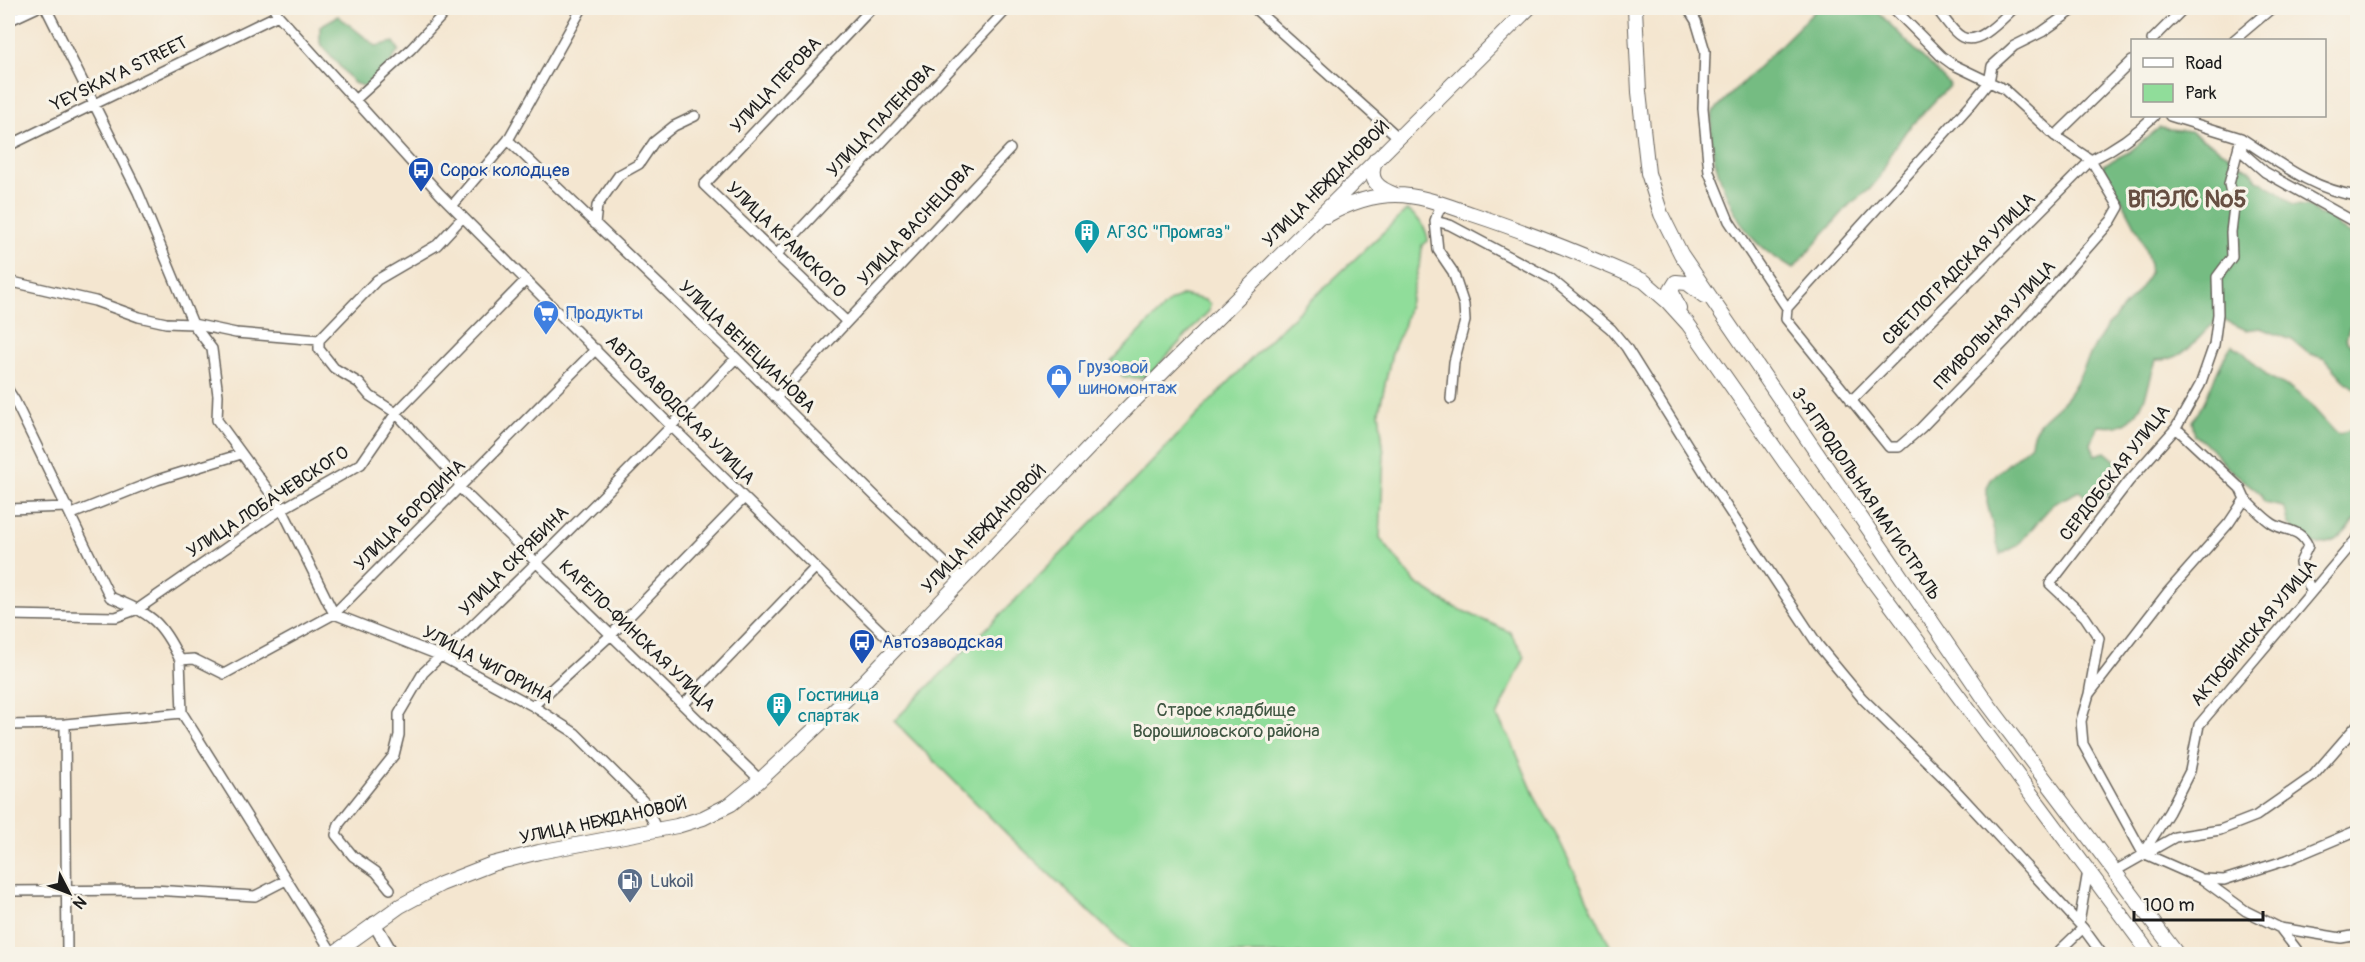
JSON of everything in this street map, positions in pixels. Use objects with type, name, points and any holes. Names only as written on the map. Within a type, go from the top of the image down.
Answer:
[{"type":"highway","name":"УЛИЦА НЕЖДАНОВОЙ","points":[[333,954],[400,906],[441,884],[492,864],[569,846],[657,830],[703,818],[731,804],[853,693],[1130,405],[1529,8]]},
{"type":"highway","name":"3-Я ПРОДОЛЬНАЯ МАГИСТРАЛЬ","points":[[1635,8],[1639,92],[1648,173],[1661,214],[1681,254],[1988,704],[2177,954]]},
{"type":"highway","points":[[1376,159],[1372,168],[1374,180],[1382,189],[1396,195],[1441,204],[1532,235],[1644,281],[1661,285],[1672,279],[1679,268],[1681,254]]},
{"type":"highway","points":[[1313,223],[1358,201],[1396,195]]},
{"type":"highway","points":[[1644,281],[1688,324]]},
{"type":"highway","points":[[1714,305],[1687,283],[1673,284],[1671,290],[1673,299],[1688,324],[1784,461],[2150,954]]},
{"type":"main road","points":[[374,923],[392,954]]},
{"type":"street","points":[[8,21],[36,8]]},
{"type":"street","points":[[46,8],[138,192],[193,324],[212,350],[218,395],[217,420],[282,509],[334,614]]},
{"type":"street","points":[[356,100],[411,49],[449,8]]},
{"type":"street","points":[[452,206],[508,140],[582,8]]},
{"type":"street","points":[[648,8],[671,8]]},
{"type":"street","name":"УЛИЦА ПЕРОВА","points":[[704,185],[872,8]]},
{"type":"street","name":"УЛИЦА ПАЛЕНОВА","points":[[777,254],[1008,8]]},
{"type":"street","points":[[1254,8],[1398,137]]},
{"type":"street","points":[[1688,8],[1696,21],[1705,51],[1703,108],[1709,172],[1729,220],[1787,308]]},
{"type":"street","points":[[1893,8],[1941,56],[1952,64],[2004,89],[2055,136],[2091,160]]},
{"type":"street","points":[[1936,8],[1959,36],[1969,39],[1982,35],[2014,8]]},
{"type":"street","points":[[1851,400],[1786,319],[1787,308],[1965,111],[1989,82],[1992,66],[2014,46],[2042,32],[2076,8]]},
{"type":"street","points":[[2153,39],[2184,8]]},
{"type":"street","points":[[2235,39],[2272,8]]},
{"type":"street","name":"YEYSKAYA STREET","points":[[8,146],[276,11]]},
{"type":"street","name":"АВТОЗАВОДСКАЯ УЛИЦА","points":[[276,11],[463,218],[814,568],[897,647]]},
{"type":"street","points":[[2055,136],[2131,63]]},
{"type":"street","points":[[595,224],[597,206],[619,175],[639,164],[654,142],[674,126],[695,116]]},
{"type":"street","name":"СВЕТЛОГРАДСКАЯ УЛИЦА","points":[[1851,400],[2091,160],[2106,153],[2153,117]]},
{"type":"street","points":[[2173,117],[2241,138],[2307,181],[2344,194],[2358,196]]},
{"type":"street","points":[[2241,138],[2242,152],[2265,172],[2358,224]]},
{"type":"street","name":"СЕРДОБСКАЯ УЛИЦА","points":[[2089,694],[2098,638],[2085,616],[2050,584],[2128,482],[2176,428],[2200,385],[2214,345],[2218,314],[2217,277],[2232,257],[2231,231],[2234,207],[2229,184],[2241,138]]},
{"type":"street","name":"УЛИЦА ВЕНЕЦИАНОВА","points":[[508,140],[962,579]]},
{"type":"street","name":"УЛИЦА ВАСНЕЦОВА","points":[[848,322],[1010,149]]},
{"type":"street","name":"ПРИВОЛЬНАЯ УЛИЦА","points":[[1851,400],[1889,447],[1899,447],[1921,428],[2010,336],[2111,221],[2119,207],[2091,160]]},
{"type":"street","name":"УЛИЦА КРАМСКОГО","points":[[704,185],[848,322],[776,398]]},
{"type":"street","points":[[1441,204],[1436,221],[1438,250],[1453,272],[1464,305],[1465,321],[1454,362],[1451,399]]},
{"type":"street","points":[[8,281],[95,301],[166,323],[193,324],[236,333],[319,340],[377,280],[437,245],[463,218]]},
{"type":"street","points":[[1436,221],[1450,225],[1550,278],[1611,329],[1626,347],[1713,486],[1818,645],[1863,698],[1951,785],[2081,926],[2102,954]]},
{"type":"street","name":"УЛИЦА ЛОБАЧЕВСКОГО","points":[[138,609],[282,509],[361,464],[396,413],[526,280]]},
{"type":"street","name":"КАРЕЛО-ФИНСКАЯ УЛИЦА","points":[[319,340],[319,349],[334,368],[359,383],[370,396],[396,413],[457,479],[460,488],[760,780]]},
{"type":"street","name":"УЛИЦА БОРОДИНА","points":[[180,660],[194,658],[224,674],[334,614],[596,349]]},
{"type":"street","name":"УЛИЦА СКРЯБИНА","points":[[390,889],[376,872],[353,856],[336,835],[339,824],[394,755],[399,735],[399,714],[423,673],[538,562],[672,427],[736,358]]},
{"type":"street","points":[[8,390],[11,403],[70,511],[110,597],[138,609],[163,627],[180,660],[182,712],[333,954]]},
{"type":"street","points":[[2176,428],[2240,488],[2245,499],[2274,525],[2289,529],[2305,538],[2308,546],[2300,563],[2311,591]]},
{"type":"street","points":[[8,509],[70,511],[157,480],[241,454]]},
{"type":"street","points":[[533,706],[612,634],[744,498]]},
{"type":"street","points":[[2245,499],[2229,524],[2168,592],[2089,694],[2081,721],[2083,744],[2143,853],[2202,879],[2246,911],[2280,928],[2341,938],[2358,935]]},
{"type":"street","name":"АКТЮБИНСКАЯ УЛИЦА","points":[[2143,853],[2169,812],[2190,771],[2199,724],[2358,537]]},
{"type":"street","points":[[684,704],[814,568]]},
{"type":"street","points":[[8,615],[116,616],[138,609]]},
{"type":"street","name":"УЛИЦА ЧИГОРИНА","points":[[334,614],[441,656],[533,706],[575,733],[643,801],[657,830]]},
{"type":"street","points":[[8,725],[65,724],[182,712]]},
{"type":"street","points":[[65,724],[67,954]]},
{"type":"street","points":[[2115,871],[2143,853],[2175,837],[2220,830],[2256,816],[2312,777],[2358,724]]},
{"type":"street","points":[[2202,879],[2224,880],[2235,877],[2287,860],[2358,830]]},
{"type":"street","points":[[2056,954],[2081,926],[2088,871]]},
{"type":"street","points":[[8,891],[153,890],[255,896],[286,880]]},
{"type":"street","points":[[2280,928],[2300,954]]},
{"type":"green space","points":[[1818,8],[1874,8],[1950,85],[1906,131],[1891,153],[1880,177],[1869,190],[1850,204],[1793,269],[1759,244],[1741,222],[1719,176],[1711,126],[1713,112]]},
{"type":"green space","points":[[338,16],[376,46],[394,42],[399,50],[378,81],[366,87],[354,83],[320,43],[320,26]]},
{"type":"green space","points":[[2159,128],[2190,131],[2228,154],[2234,163],[2252,171],[2257,180],[2278,191],[2293,205],[2309,206],[2318,214],[2331,217],[2339,227],[2357,238],[2357,324],[2349,328],[2346,339],[2357,350],[2357,391],[2325,359],[2308,353],[2292,340],[2260,328],[2246,330],[2227,321],[2218,320],[2176,357],[2156,360],[2144,399],[2134,416],[2117,426],[2098,426],[2091,444],[2095,455],[2105,452],[2117,462],[2110,492],[2101,500],[2084,506],[2085,496],[2079,491],[2053,504],[2017,546],[2000,555],[1987,503],[1987,487],[1992,478],[2031,444],[2036,428],[2069,394],[2109,324],[2137,293],[2147,278],[2149,262],[2140,236],[2104,172],[2103,165],[2129,152]]},
{"type":"green space","name":"Старое кладбище Ворошиловского района","points":[[1407,210],[1421,223],[1428,240],[1422,245],[1421,259],[1403,327],[1392,353],[1379,411],[1384,454],[1380,538],[1416,583],[1448,604],[1510,632],[1525,656],[1497,717],[1510,738],[1536,799],[1559,840],[1614,954],[1134,954],[1010,837],[894,721],[1124,491],[1276,333]]},
{"type":"green space","points":[[1183,295],[1205,300],[1210,304],[1209,311],[1150,374],[1140,378],[1123,377],[1111,362],[1169,302]]},
{"type":"green space","points":[[2232,345],[2241,350],[2267,376],[2292,389],[2307,401],[2335,432],[2339,434],[2357,427],[2357,518],[2335,540],[2323,544],[2305,544],[2288,523],[2283,507],[2264,503],[2260,493],[2228,468],[2211,448],[2195,435],[2192,421]]},
{"type":"place","name":"Сорок колодцев","points":[[421,193]]},
{"type":"place","name":"АГЗС \"Промгаз\"","points":[[1087,255]]},
{"type":"place","name":"Продукты","points":[[546,336]]},
{"type":"place","name":"Грузовой шиномонтаж","points":[[1059,400]]},
{"type":"place","name":"Автозаводская","points":[[862,665]]},
{"type":"place","name":"Гостиница спартак","points":[[779,728]]},
{"type":"place","name":"Lukoil","points":[[630,904]]},
{"type":"district","name":"ВПЭЛС №5","points":[[2187,199]]}]
